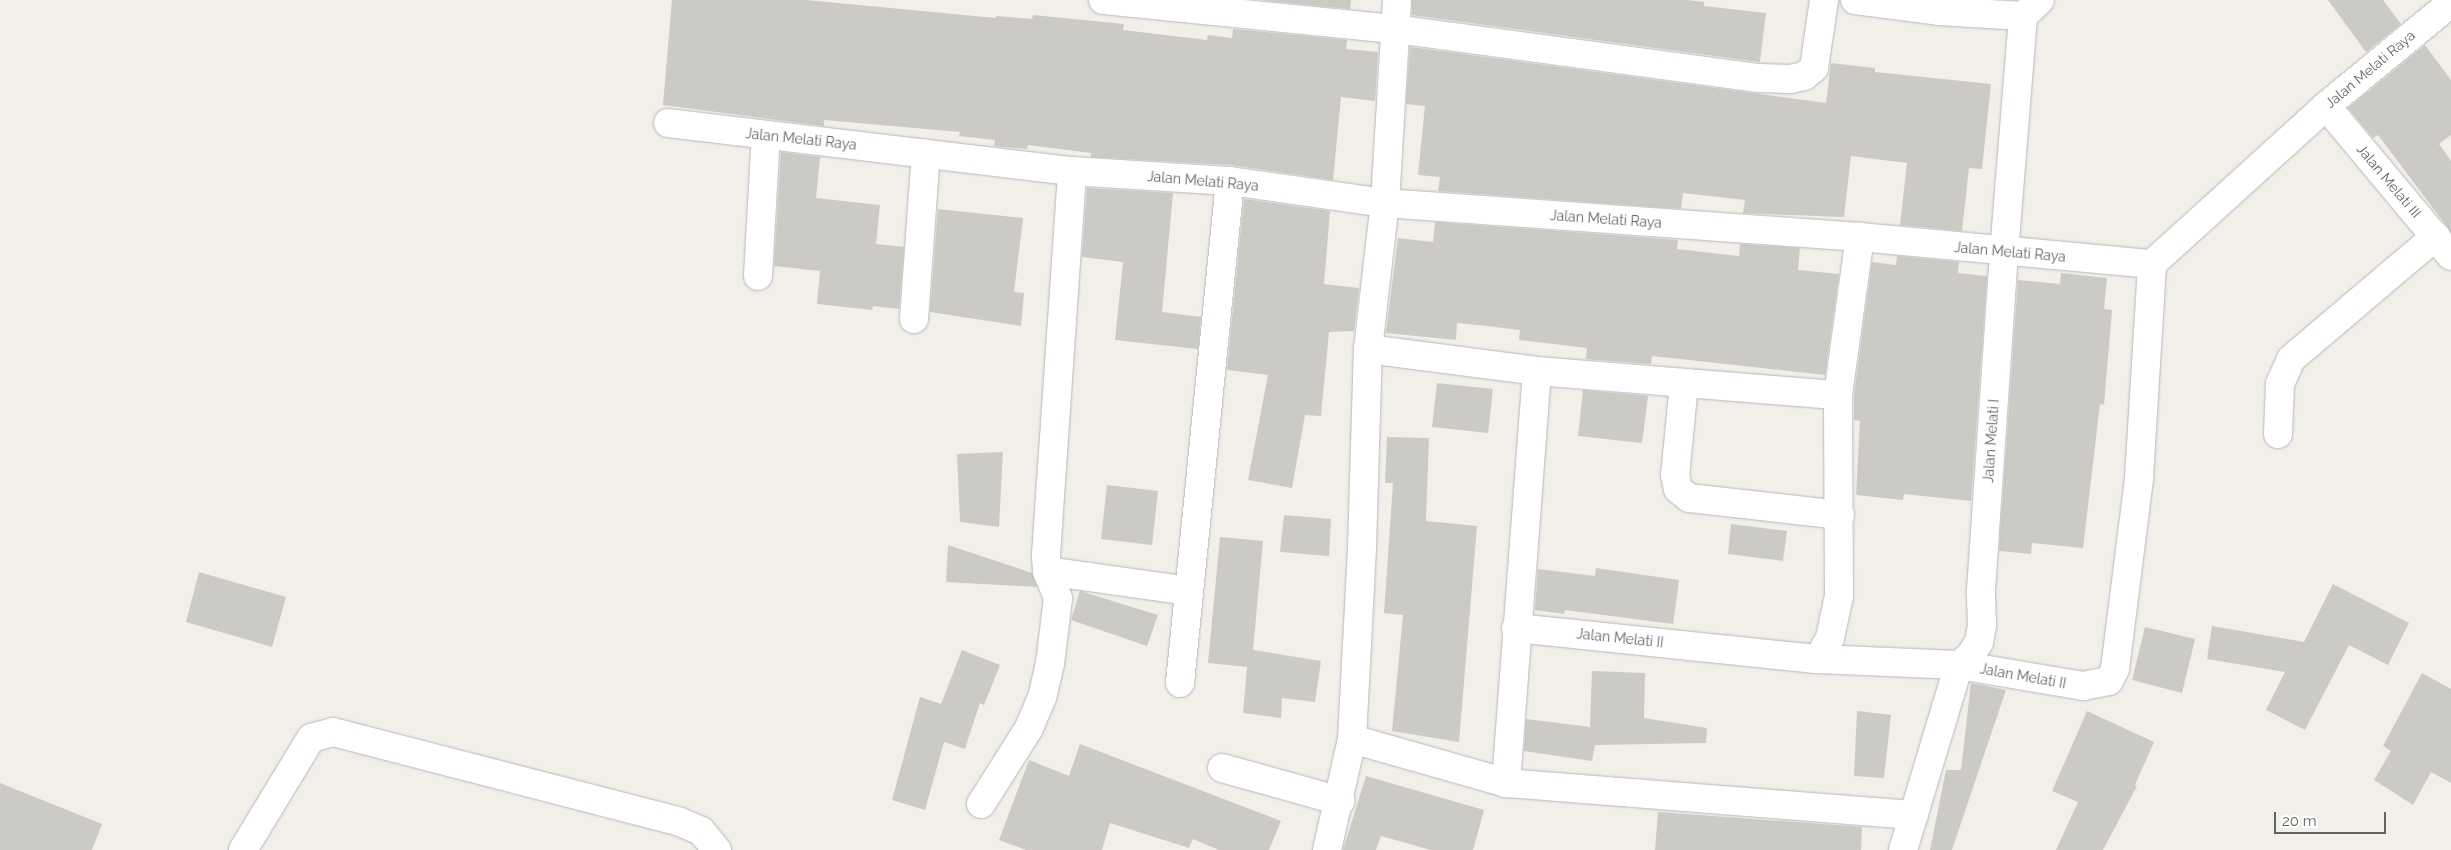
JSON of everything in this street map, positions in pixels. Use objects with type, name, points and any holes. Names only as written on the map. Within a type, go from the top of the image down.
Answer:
[{"type":"street","points":[[1103,0],[1395,29],[1759,78],[1790,79],[1804,76],[1814,68],[1824,0]]},
{"type":"street","points":[[1327,850],[1340,801],[1352,739],[1362,547],[1368,349],[1385,203],[1397,0]]},
{"type":"street","points":[[1855,0],[1938,10],[2032,8]]},
{"type":"street","name":"Jalan Melati Raya","points":[[668,123],[1072,172],[1230,181],[1385,203],[1860,237],[2004,253],[2152,264],[2326,106],[2451,4]]},
{"type":"street","name":"Jalan Melati I","points":[[1903,850],[1959,665],[1970,656],[1979,642],[1982,625],[1981,590],[2004,253],[2032,8]]},
{"type":"street","name":"Jalan Melati III","points":[[2326,106],[2443,246]]},
{"type":"street","points":[[758,276],[766,135]]},
{"type":"street","points":[[914,319],[926,153]]},
{"type":"street","points":[[982,804],[1029,728],[1042,698],[1050,664],[1058,598],[1047,571],[1072,172]]},
{"type":"street","points":[[1180,683],[1230,181]]},
{"type":"street","points":[[1818,658],[1830,638],[1839,596],[1838,395],[1860,237]]},
{"type":"street","points":[[2278,434],[2280,384],[2292,359],[2443,246]]},
{"type":"street","name":"Jalan Melati II","points":[[1516,628],[1818,658],[1959,665],[2083,686],[2109,681],[2115,669],[2139,478],[2152,264]]},
{"type":"street","points":[[1368,349],[1536,371],[1838,395]]},
{"type":"street","points":[[1506,783],[1536,371]]},
{"type":"street","points":[[1684,384],[1674,476],[1678,489],[1689,498],[1840,514]]},
{"type":"street","points":[[1047,571],[1190,591]]},
{"type":"street","points":[[244,850],[311,738],[333,732],[680,822],[701,831],[717,850]]},
{"type":"street","points":[[1352,739],[1506,783],[1914,814]]},
{"type":"street","points":[[1222,768],[1340,801]]},
{"type":"building","points":[[672,0],[806,0],[996,18],[996,16],[1032,19],[1033,15],[1124,24],[1123,30],[1207,40],[1208,35],[1232,38],[1233,29],[1347,40],[1346,49],[1378,52],[1375,101],[1341,97],[1333,180],[1231,165],[1091,157],[1091,153],[1028,145],[1027,149],[994,146],[995,140],[959,136],[960,132],[824,120],[824,126],[663,105]]},
{"type":"building","points":[[1261,0],[1351,0],[1350,9]]},
{"type":"building","points":[[1412,0],[1688,0],[1704,2],[1704,6],[1766,13],[1760,62],[1412,15]]},
{"type":"building","points":[[2328,0],[2383,0],[2401,24],[2366,52]]},
{"type":"building","points":[[2425,45],[2451,80],[2451,135],[2439,144],[2451,161],[2451,232],[2378,135],[2373,138],[2348,108]]},
{"type":"building","points":[[1410,47],[1826,103],[1831,63],[1875,68],[1875,72],[1991,84],[1982,169],[1969,168],[1962,231],[1900,225],[1907,163],[1851,156],[1844,217],[1743,213],[1745,200],[1683,193],[1681,209],[1438,191],[1440,177],[1418,175],[1425,106],[1406,104]]},
{"type":"building","points":[[781,152],[820,157],[816,198],[880,205],[876,244],[904,247],[899,309],[873,306],[872,310],[817,304],[820,271],[774,266]]},
{"type":"building","points":[[1087,188],[1173,193],[1162,312],[1201,317],[1198,349],[1115,340],[1123,262],[1082,257]]},
{"type":"building","points":[[1244,199],[1330,211],[1324,284],[1359,288],[1354,331],[1329,332],[1321,416],[1305,415],[1292,488],[1248,480],[1268,375],[1227,370]]},
{"type":"building","points":[[938,209],[1023,218],[1014,292],[1024,293],[1021,326],[930,312]]},
{"type":"building","points":[[1435,222],[1678,240],[1677,249],[1739,256],[1740,244],[1800,248],[1798,270],[1839,274],[1825,375],[1652,356],[1651,364],[1586,359],[1587,348],[1519,340],[1520,330],[1457,323],[1456,340],[1386,333],[1398,238],[1433,242]]},
{"type":"building","points":[[1897,256],[1959,262],[1958,273],[1987,276],[1971,501],[1904,494],[1903,500],[1856,495],[1860,421],[1854,420],[1854,396],[1872,262],[1896,265]]},
{"type":"building","points":[[2061,273],[2107,278],[2104,309],[2112,310],[2104,405],[2100,404],[2083,548],[2032,543],[2031,554],[1999,551],[2018,280],[2060,284]]},
{"type":"building","points":[[1437,383],[1493,389],[1488,433],[1432,427]]},
{"type":"building","points":[[1583,390],[1648,396],[1642,443],[1578,436]]},
{"type":"building","points":[[1387,437],[1429,438],[1426,521],[1477,526],[1459,742],[1392,731],[1403,615],[1384,613],[1393,483],[1385,483]]},
{"type":"building","points":[[1003,452],[999,527],[960,522],[957,454]]},
{"type":"building","points":[[1107,485],[1158,491],[1152,545],[1101,539]]},
{"type":"building","points":[[1284,515],[1331,519],[1329,556],[1280,552]]},
{"type":"building","points":[[1731,524],[1787,531],[1783,561],[1728,554]]},
{"type":"building","points":[[1220,537],[1263,541],[1253,650],[1321,661],[1315,702],[1282,698],[1281,718],[1243,713],[1247,667],[1208,663]]},
{"type":"building","points":[[948,545],[1032,573],[1037,587],[946,582]]},
{"type":"building","points":[[1596,568],[1679,580],[1673,624],[1565,610],[1564,614],[1535,610],[1538,569],[1595,576]]},
{"type":"building","points":[[199,572],[286,597],[272,647],[186,622]]},
{"type":"building","points":[[2333,584],[2409,623],[2388,665],[2349,645],[2305,730],[2266,710],[2285,672],[2207,659],[2212,626],[2304,642]]},
{"type":"building","points":[[1080,591],[1158,615],[1147,646],[1071,620]]},
{"type":"building","points":[[2145,627],[2195,639],[2182,693],[2132,680]]},
{"type":"building","points":[[962,650],[1000,665],[984,705],[980,703],[965,749],[944,742],[925,810],[892,800],[920,697],[941,704]]},
{"type":"building","points":[[1592,671],[1645,673],[1644,718],[1707,728],[1706,743],[1595,745],[1592,761],[1524,751],[1526,719],[1590,727]]},
{"type":"building","points":[[2422,673],[2451,689],[2451,783],[2431,772],[2413,805],[2374,780],[2391,751],[2383,746]]},
{"type":"building","points":[[1971,683],[2006,690],[1952,850],[1930,850],[1946,770],[1961,770]]},
{"type":"building","points":[[1857,711],[1891,715],[1884,778],[1854,776]]},
{"type":"building","points":[[2087,711],[2154,742],[2135,785],[2137,786],[2103,850],[2056,850],[2078,802],[2052,791]]},
{"type":"building","points":[[1080,744],[1281,821],[1269,850],[1219,850],[1193,839],[1189,848],[1110,823],[1102,850],[1026,850],[999,840],[1029,760],[1069,776]]},
{"type":"building","points":[[1366,776],[1484,810],[1473,850],[1431,850],[1381,836],[1376,850],[1343,850]]},
{"type":"building","points":[[0,783],[102,824],[92,850],[0,850]]},
{"type":"building","points":[[1658,812],[1862,827],[1861,850],[1655,850]]}]
